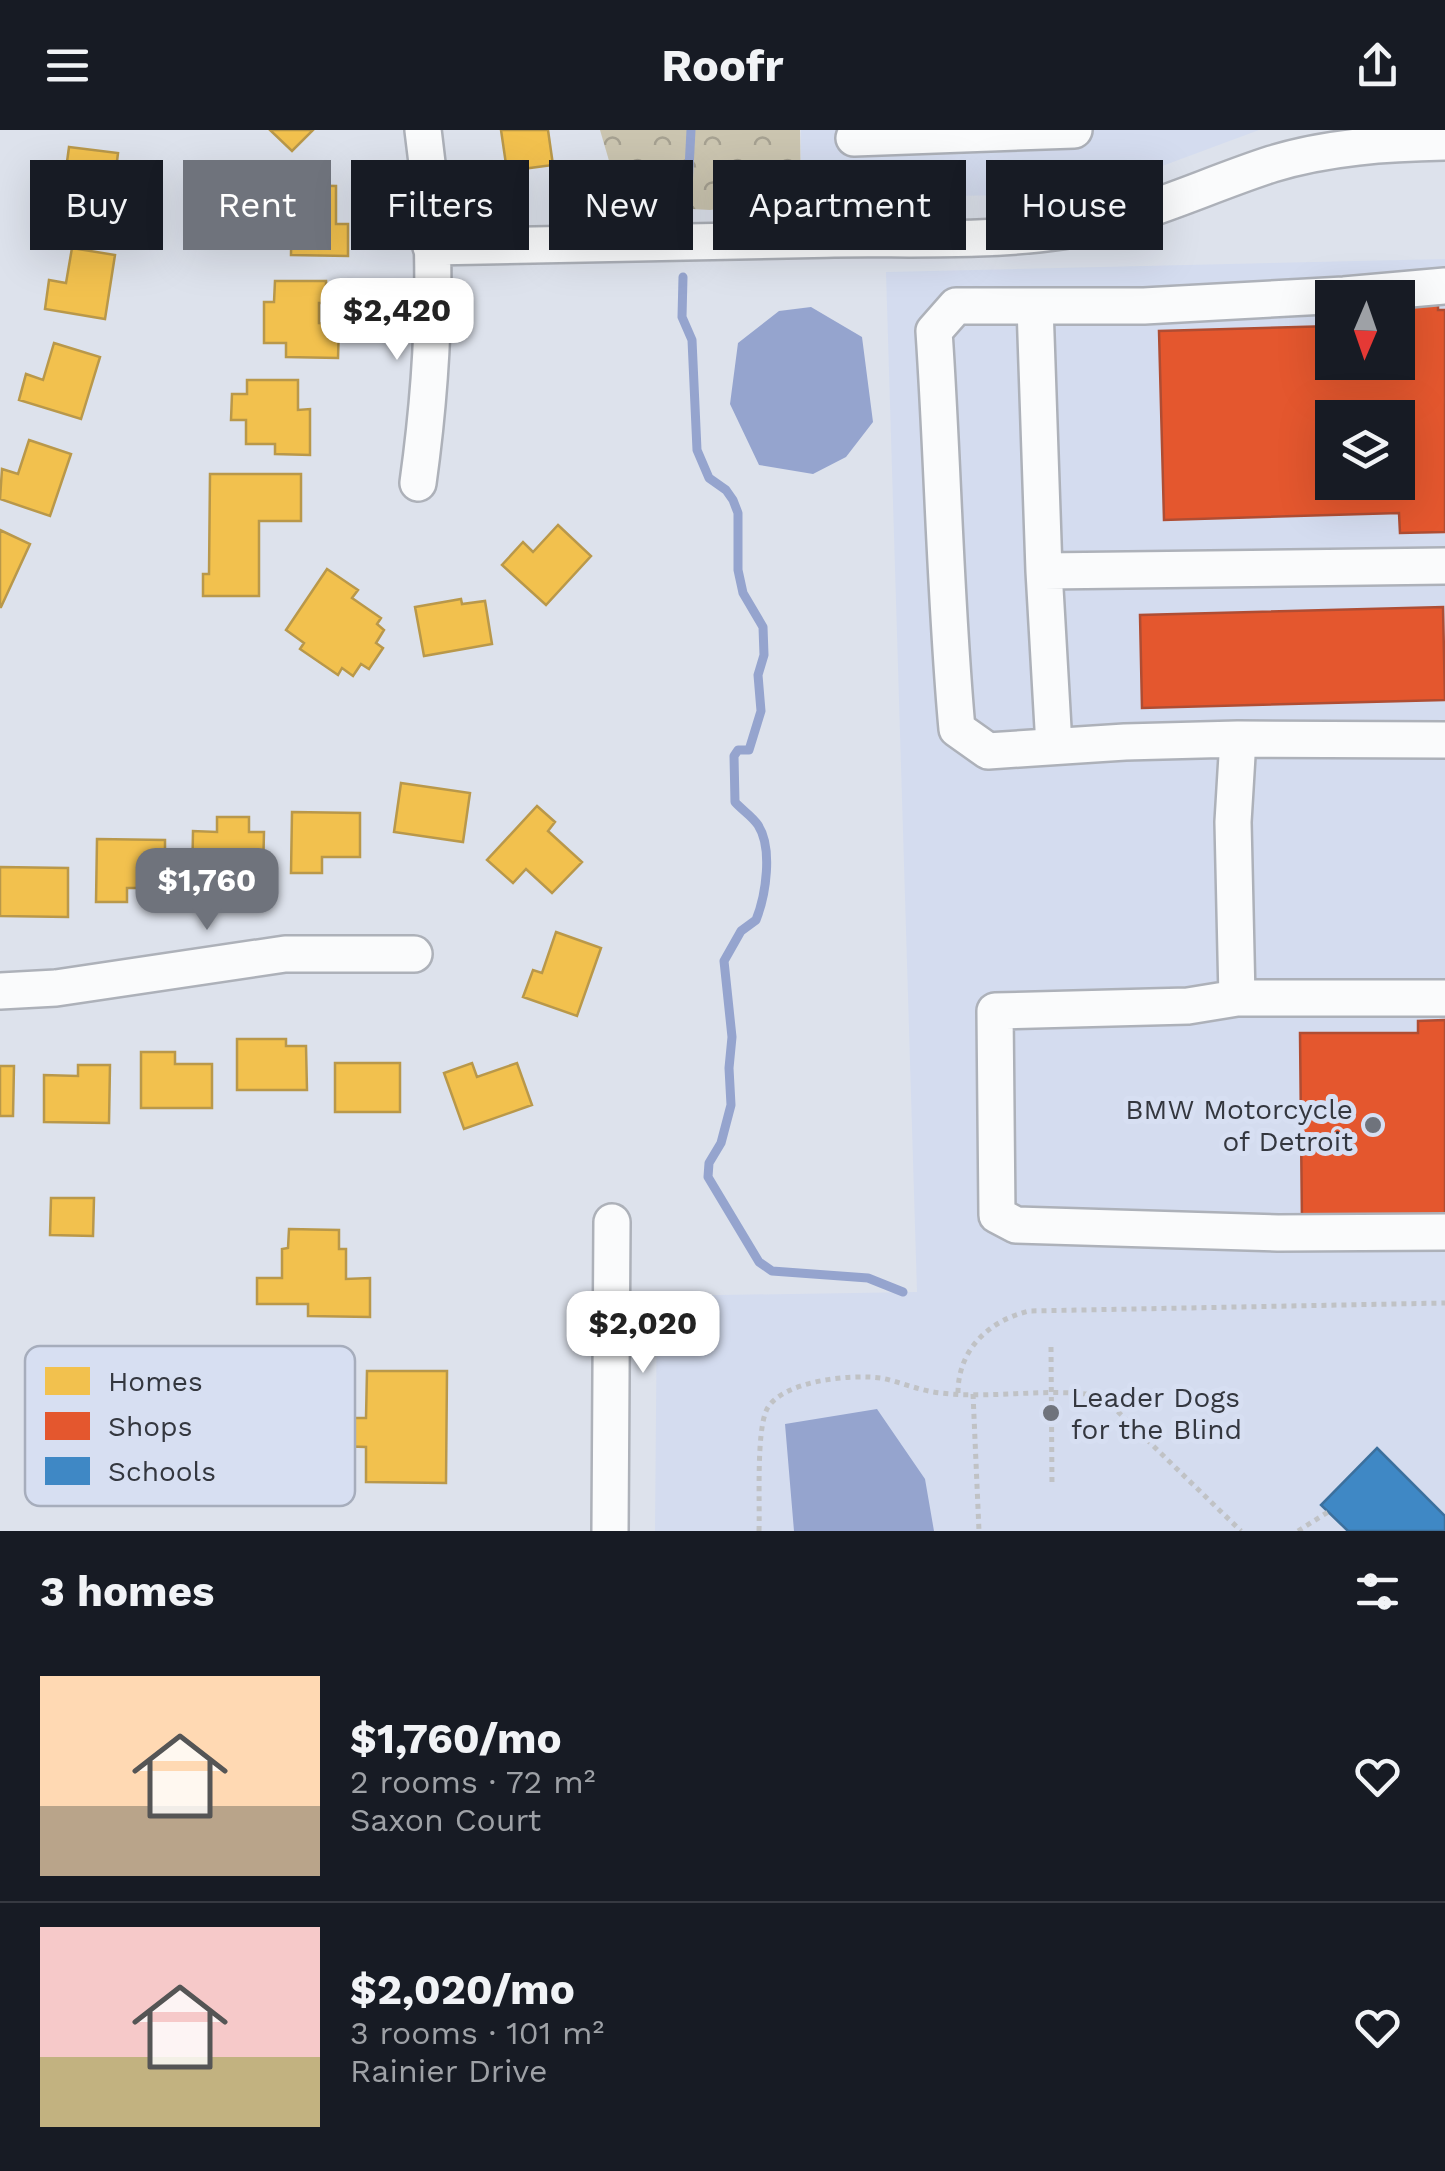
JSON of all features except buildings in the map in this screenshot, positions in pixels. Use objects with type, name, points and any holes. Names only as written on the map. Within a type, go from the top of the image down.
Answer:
[{"type":"street","points":[[422,130],[426,160]]},
{"type":"street","points":[[854,138],[1074,130]]},
{"type":"street","points":[[529,244],[1058,232],[1126,218],[1242,174],[1307,156],[1445,142]]},
{"type":"street","points":[[418,484],[430,401],[431,250]]},
{"type":"street","points":[[1445,286],[1163,305],[956,306],[934,332],[944,473],[947,620],[957,729],[988,751],[1238,739],[1445,740]]},
{"type":"street","points":[[1035,306],[1054,746]]},
{"type":"street","points":[[1044,571],[1445,566]]},
{"type":"street","points":[[1237,998],[1233,822],[1238,739]]},
{"type":"street","points":[[0,991],[56,988],[285,954],[414,954]]},
{"type":"street","points":[[1445,998],[1237,998],[1188,1006],[995,1011],[997,1214],[1016,1225],[1278,1234],[1445,1232]]},
{"type":"street","points":[[610,1531],[612,1222]]},
{"type":"path","points":[[958,1393],[958,1374],[972,1345],[1000,1321],[1029,1311],[1445,1303]]},
{"type":"path","points":[[1051,1347],[1052,1487]]},
{"type":"path","points":[[759,1531],[762,1428],[767,1409],[794,1388],[853,1378],[880,1378],[941,1393],[1094,1395],[1110,1404],[1241,1531]]},
{"type":"path","points":[[973,1394],[979,1531]]},
{"type":"path","points":[[1298,1531],[1328,1512]]},
{"type":"shaded area","points":[[801,130],[1259,130],[1163,166],[1163,160],[986,160],[986,195],[966,196],[966,160],[801,160]]},
{"type":"shaded area","points":[[1445,259],[1445,1531],[655,1531],[657,1296],[917,1292],[886,272]]},
{"type":"green space","points":[[600,130],[800,130],[800,160],[713,160],[713,210],[693,209],[693,160],[609,160]]},
{"type":"water","points":[[811,307],[862,337],[873,422],[846,457],[813,474],[759,465],[730,404],[738,343],[779,311]]},
{"type":"water","points":[[877,1409],[925,1479],[934,1531],[794,1531],[785,1424]]},
{"type":"waterway","points":[[689,160],[691,130]]},
{"type":"waterway","points":[[683,277],[682,317],[692,340],[697,450],[709,478],[726,490],[738,513],[738,570],[743,593],[763,627],[764,655],[758,675],[761,711],[749,750],[738,750],[734,756],[735,802],[756,822],[763,835],[767,859],[765,885],[756,920],[741,931],[724,961],[732,1037],[731,1105],[721,1143],[709,1163],[708,1177],[759,1262],[772,1271],[868,1278],[903,1292]]},
{"type":"place","name":"BMW Motorcycle of Detroit","points":[[1373,1125]]},
{"type":"place","name":"Leader Dogs for the Blind","points":[[1051,1413]]}]
